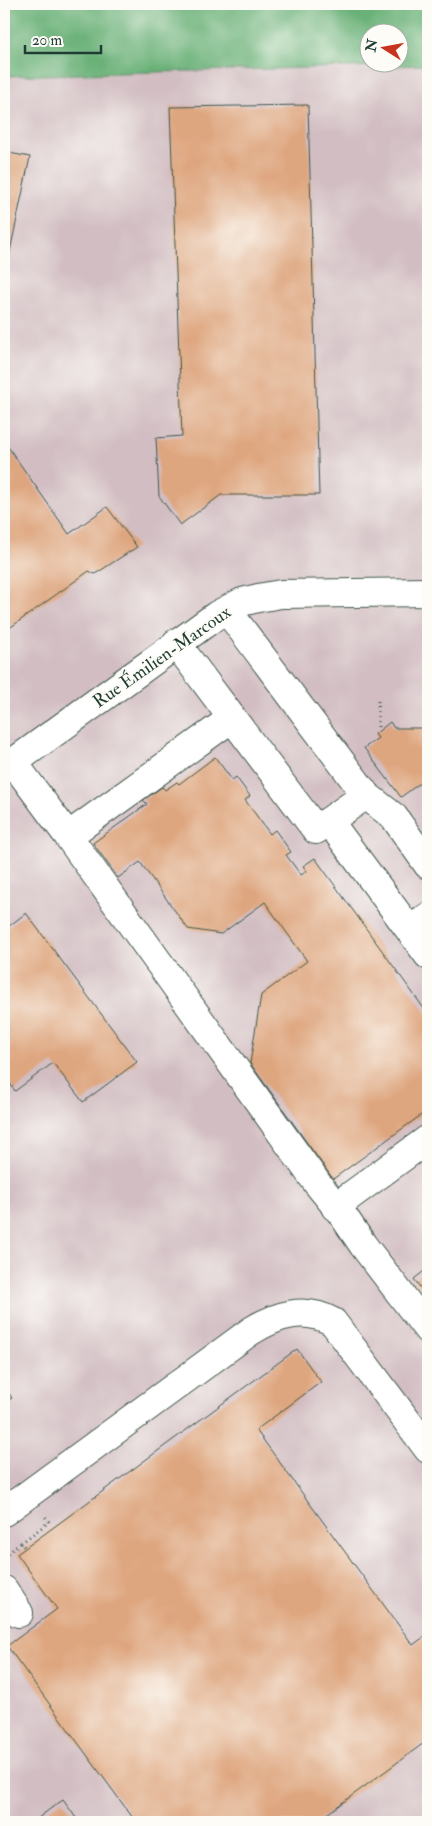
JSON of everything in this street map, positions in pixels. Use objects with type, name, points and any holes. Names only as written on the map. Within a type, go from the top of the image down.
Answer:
[{"type":"street","name":"Rue Émilien-Marcoux","points":[[8,766],[176,643],[227,610],[258,598],[281,594],[428,592]]},
{"type":"street","points":[[227,610],[366,795],[394,817],[428,865]]},
{"type":"street","points":[[176,643],[316,830],[366,795]]},
{"type":"street","points":[[68,836],[232,718]]},
{"type":"street","points":[[8,766],[68,836],[311,1176],[428,1330]]},
{"type":"street","points":[[329,821],[419,923],[428,955]]},
{"type":"street","points":[[335,1207],[428,1139]]},
{"type":"street","points":[[4,1512],[251,1331],[287,1314],[311,1313],[333,1322],[428,1449]]},
{"type":"street","points":[[4,1590],[19,1613]]},
{"type":"path","points":[[378,701],[378,731]]},
{"type":"path","points":[[4,1556],[49,1522]]},
{"type":"path","points":[[21,1543],[25,1548]]},
{"type":"shaded area","points":[[410,65],[428,65],[428,1822],[4,1822],[4,76],[360,67],[360,72],[410,72]]},
{"type":"green space","points":[[4,4],[428,4],[428,65],[410,65],[410,22],[360,22],[360,67],[4,76]]},
{"type":"building","points":[[308,105],[319,495],[221,495],[180,525],[159,496],[156,438],[182,436],[170,107]]},
{"type":"building","points":[[4,152],[30,157],[5,275],[4,275]]},
{"type":"building","points":[[4,441],[69,534],[107,507],[137,547],[95,574],[89,571],[4,632]]},
{"type":"building","points":[[390,722],[394,728],[428,728],[428,785],[424,780],[401,797],[364,748],[378,738],[375,734]]},
{"type":"building","points":[[215,757],[232,780],[236,777],[250,796],[245,800],[270,834],[275,830],[291,852],[286,855],[301,875],[307,871],[303,866],[315,858],[428,1014],[428,1110],[333,1179],[250,1063],[261,995],[307,961],[265,902],[221,934],[188,929],[140,862],[118,878],[93,843],[147,804],[143,800],[162,787],[165,790],[177,782],[179,784]]},
{"type":"building","points":[[26,913],[137,1062],[83,1102],[53,1063],[15,1091],[4,1074],[4,930]]},
{"type":"building","points":[[428,1268],[428,1298],[414,1279]]},
{"type":"building","points":[[297,1349],[321,1382],[256,1430],[413,1645],[428,1634],[428,1740],[316,1822],[136,1822],[7,1646],[57,1609],[17,1554]]},
{"type":"building","points":[[4,1387],[12,1398],[4,1403]]},
{"type":"building","points":[[63,1800],[79,1822],[33,1822],[50,1809]]}]
